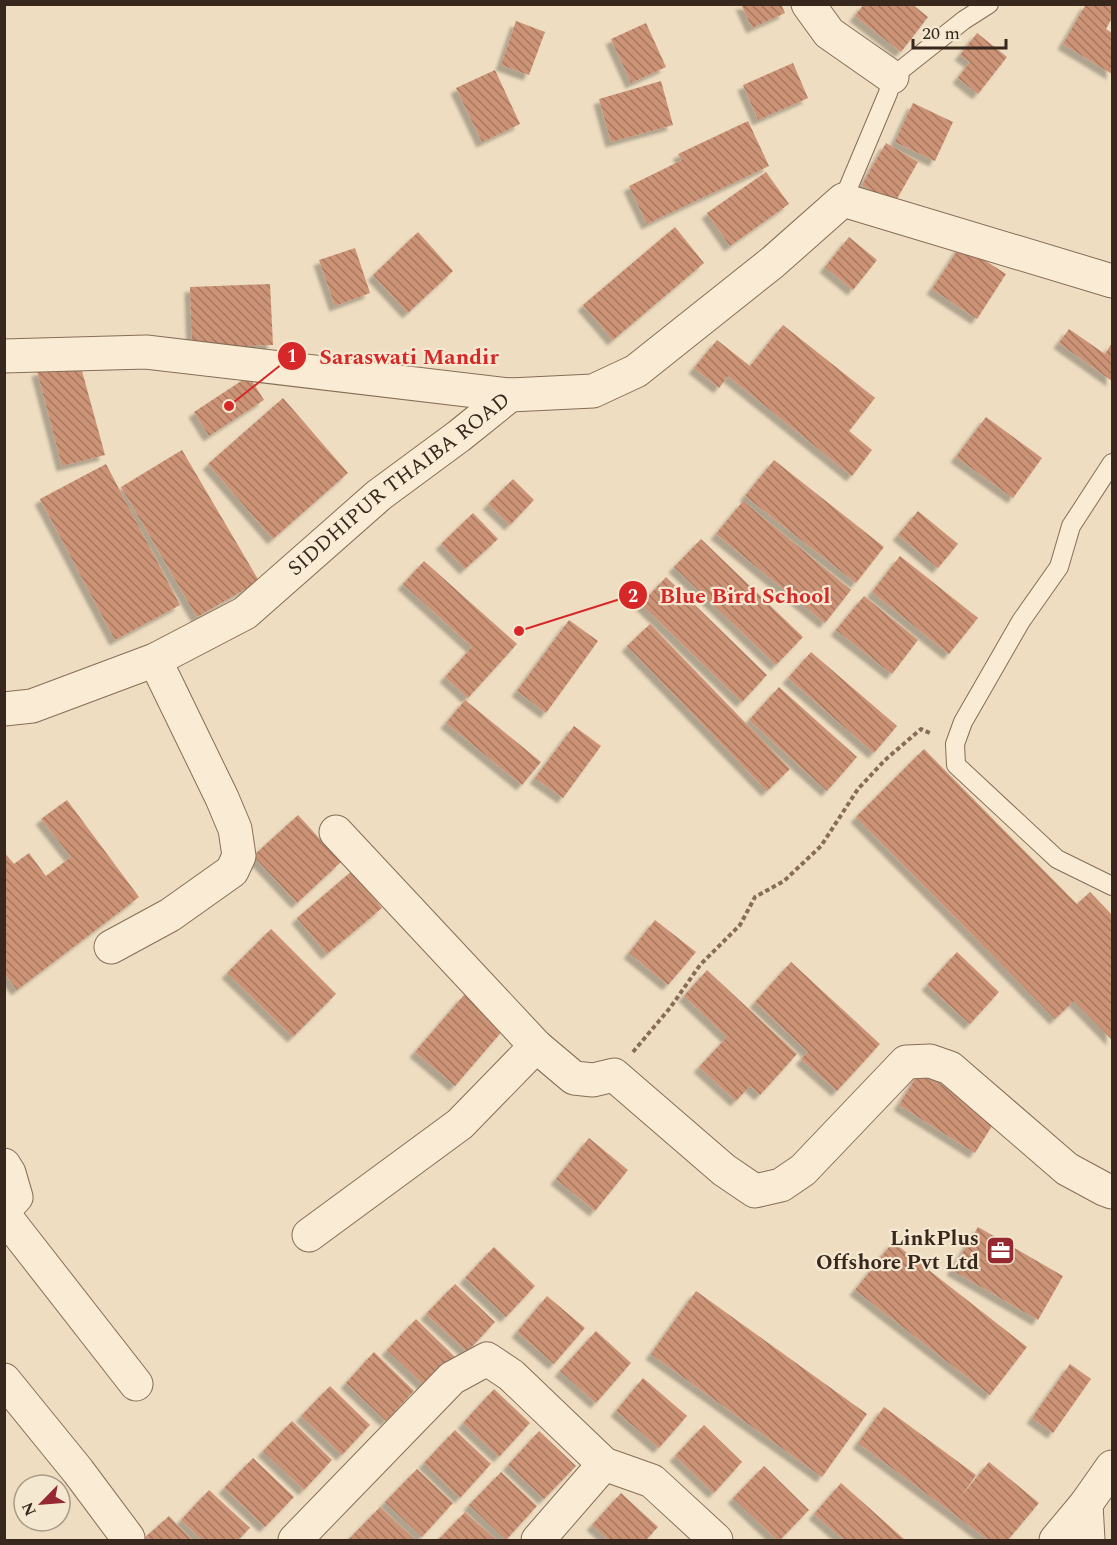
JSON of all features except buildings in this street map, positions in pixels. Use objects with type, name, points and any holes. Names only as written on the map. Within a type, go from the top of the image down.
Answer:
[{"type":"street","points":[[808,4],[829,33],[892,77]]},
{"type":"street","points":[[843,200],[1113,281]]},
{"type":"street","name":"SIDDHIPUR THAIBA ROAD","points":[[4,709],[32,706],[155,660],[245,613],[379,495],[510,396],[594,391],[636,371],[773,262],[843,200]]},
{"type":"street","points":[[4,356],[146,352],[510,396]]},
{"type":"street","points":[[111,947],[170,915],[232,871],[239,856],[235,829],[222,798],[155,660]]},
{"type":"street","points":[[336,832],[536,1046],[574,1078],[593,1080],[614,1075],[724,1170],[755,1191],[781,1185],[803,1170],[906,1062],[930,1061],[950,1068],[1067,1169],[1113,1192]]},
{"type":"street","points":[[309,1235],[460,1124],[536,1046]]},
{"type":"street","points":[[4,1165],[9,1173],[16,1197],[4,1210]]},
{"type":"street","points":[[4,1215],[136,1384]]},
{"type":"street","points":[[296,1540],[452,1378],[487,1359],[511,1375],[604,1464],[652,1481],[716,1540]]},
{"type":"street","points":[[4,1380],[78,1471],[128,1538],[125,1540]]},
{"type":"street","points":[[538,1540],[604,1464]]},
{"type":"street","points":[[1056,1540],[1113,1467]]},
{"type":"street","points":[[1086,1504],[1089,1540]]},
{"type":"lane","points":[[843,200],[888,93],[892,77],[964,20],[989,4]]},
{"type":"lane","points":[[1113,463],[1071,526],[1059,567],[1021,621],[963,722],[955,744],[956,765],[1057,859],[1113,886]]},
{"type":"path","points":[[614,1075],[670,1008],[700,965],[740,925],[755,897],[784,881],[821,846],[858,789],[885,760],[921,729],[955,744]]},
{"type":"place","name":"Saraswati Mandir","points":[[229,406]]},
{"type":"place","name":"Blue Bird School","points":[[519,631]]},
{"type":"place","name":"LinkPlus Offshore Pvt Ltd","points":[[1000,1251]]}]
